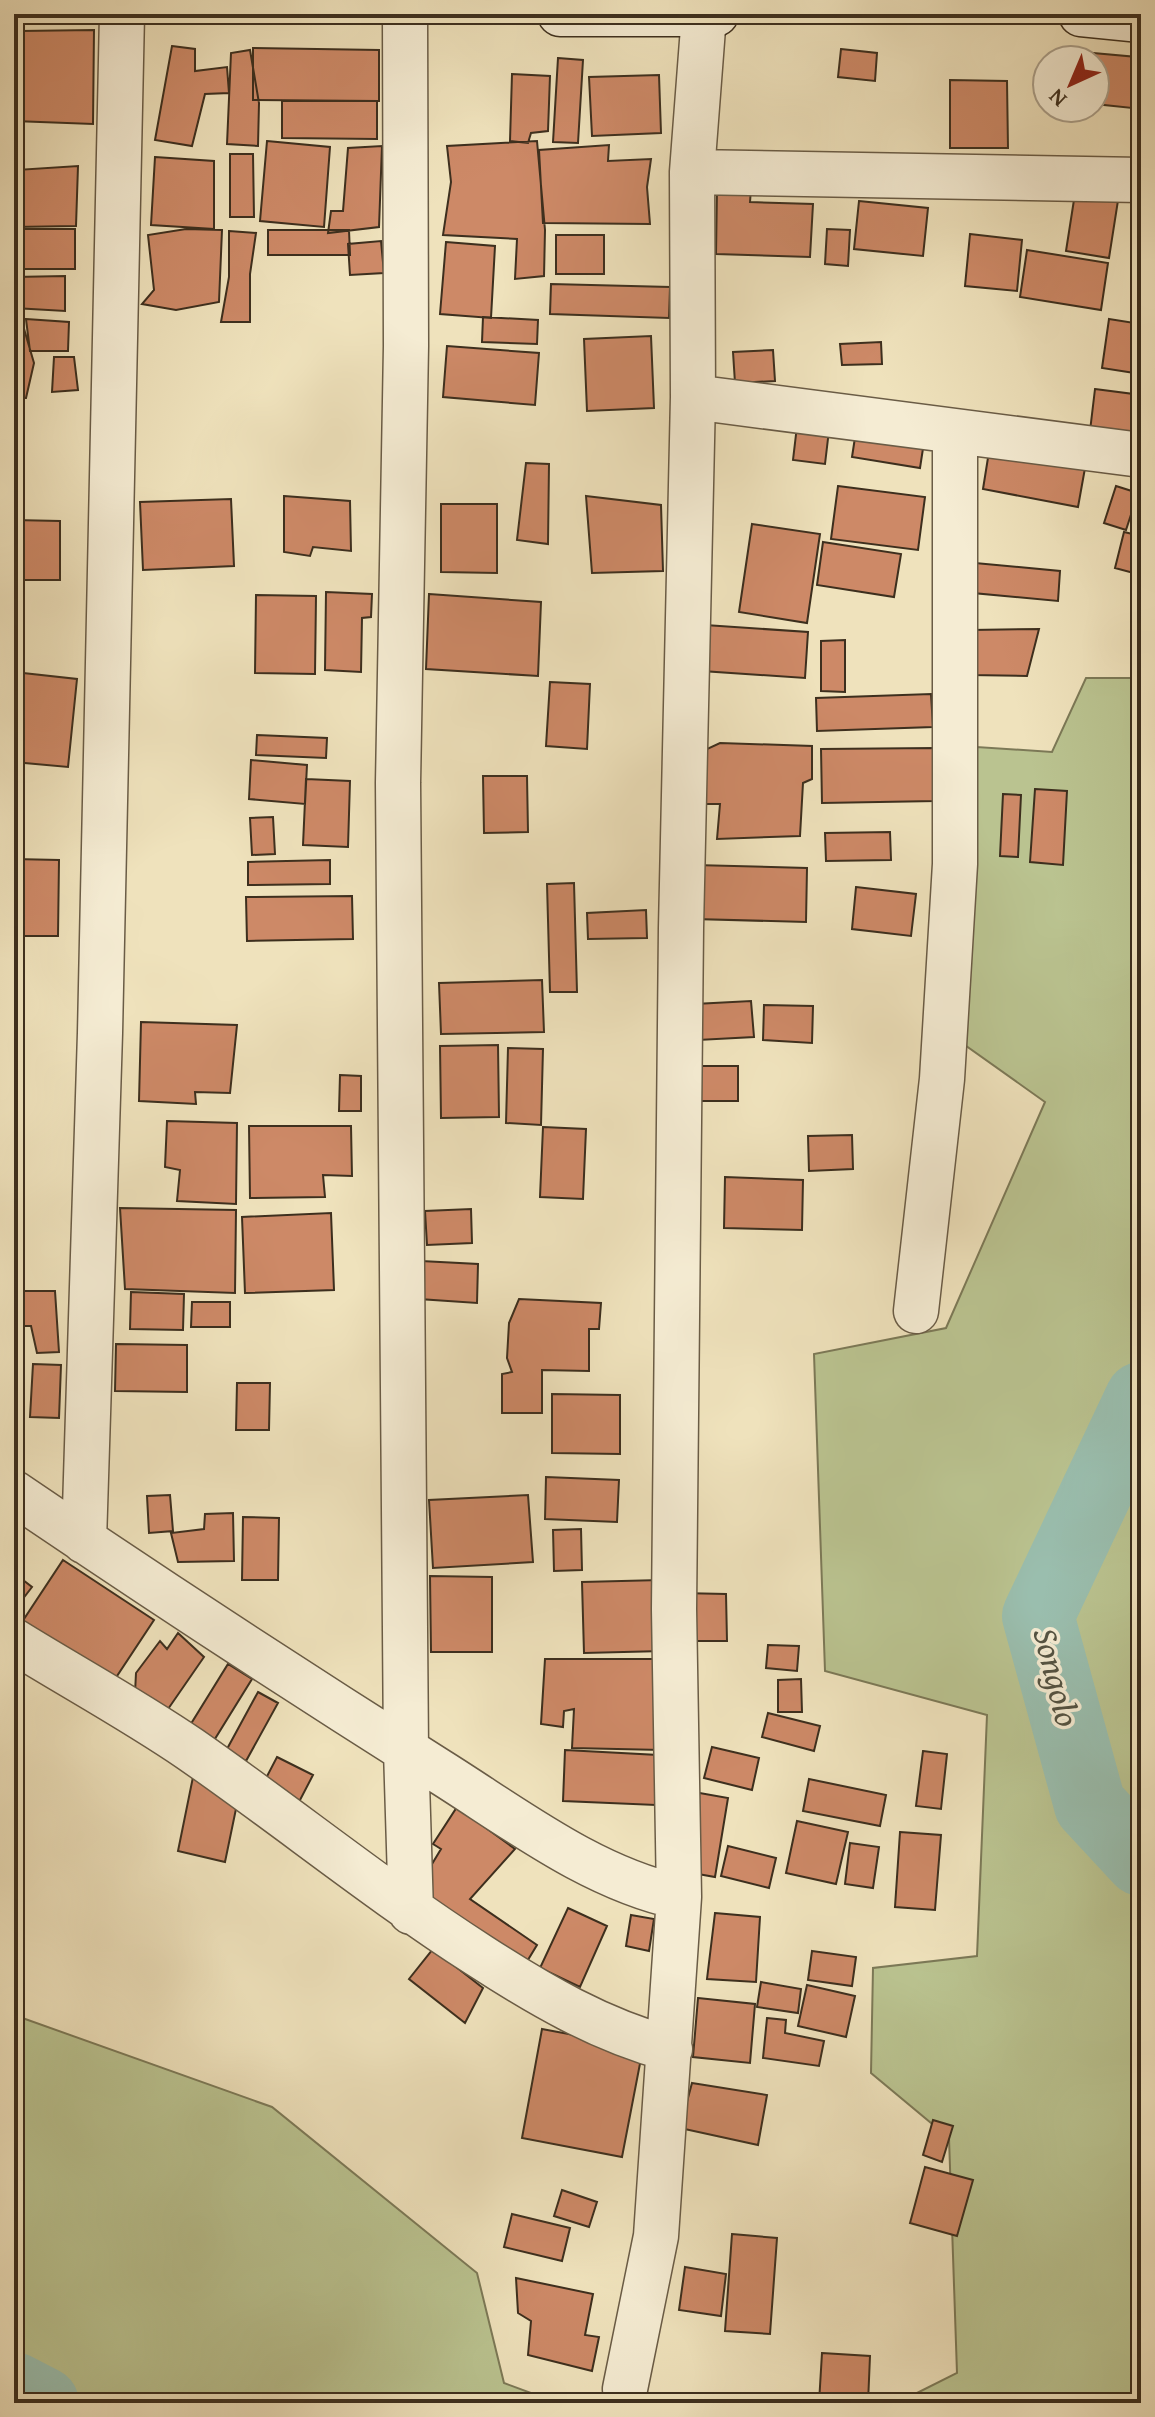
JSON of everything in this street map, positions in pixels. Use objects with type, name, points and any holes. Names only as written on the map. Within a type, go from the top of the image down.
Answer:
[{"type":"street","points":[[84,1541],[102,953],[122,14]]},
{"type":"street","points":[[405,14],[406,346],[398,783],[406,1750],[411,1912]]},
{"type":"street","points":[[560,14],[716,14]]},
{"type":"street","points":[[1081,14],[1141,20]]},
{"type":"street","points":[[625,2389],[656,2236],[679,1897],[675,1530],[681,928],[693,397],[692,172],[704,15]]},
{"type":"street","points":[[692,172],[1141,180]]},
{"type":"street","points":[[693,397],[1141,455]]},
{"type":"street","points":[[916,1311],[942,1079],[955,864],[955,432]]},
{"type":"street","points":[[14,1493],[406,1750],[593,1866],[651,1891],[679,1897]]},
{"type":"street","points":[[14,1641],[188,1748],[411,1912],[531,1989],[638,2041],[670,2049]]},
{"type":"green space","points":[[1086,678],[1141,678],[1141,2403],[897,2403],[957,2373],[949,2138],[871,2073],[873,1968],[977,1956],[987,1715],[825,1671],[814,1354],[946,1328],[1045,1102],[955,1038],[977,747],[1052,752]]},
{"type":"green space","points":[[14,2015],[272,2107],[477,2273],[504,2383],[558,2403],[14,2403]]},
{"type":"building","points":[[94,30],[93,124],[14,121],[20,31]]},
{"type":"building","points":[[172,46],[195,49],[195,71],[227,67],[229,93],[205,94],[192,146],[155,140]]},
{"type":"building","points":[[253,48],[379,50],[379,101],[253,100]]},
{"type":"building","points":[[841,49],[877,53],[875,81],[838,77]]},
{"type":"building","points":[[250,50],[259,103],[258,146],[227,144],[231,53]]},
{"type":"building","points":[[1111,55],[1137,57],[1132,108],[1111,106]]},
{"type":"building","points":[[558,58],[583,60],[578,143],[553,142]]},
{"type":"building","points":[[512,74],[550,76],[548,131],[531,133],[528,143],[510,141]]},
{"type":"building","points":[[659,75],[661,133],[592,136],[589,77]]},
{"type":"building","points":[[950,80],[1007,81],[1008,148],[950,148]]},
{"type":"building","points":[[1141,91],[1141,140],[1137,139]]},
{"type":"building","points":[[282,101],[377,101],[377,139],[282,138]]},
{"type":"building","points":[[14,141],[19,141],[17,170],[78,166],[76,226],[14,227]]},
{"type":"building","points":[[267,141],[330,147],[324,227],[260,221]]},
{"type":"building","points":[[537,141],[545,230],[544,276],[515,279],[517,239],[443,235],[451,182],[447,146]]},
{"type":"building","points":[[609,145],[608,161],[651,159],[647,187],[650,224],[543,223],[539,150]]},
{"type":"building","points":[[382,146],[379,227],[328,233],[331,211],[343,211],[348,148]]},
{"type":"building","points":[[230,154],[253,154],[254,217],[230,217]]},
{"type":"building","points":[[155,157],[214,161],[214,229],[151,225]]},
{"type":"building","points":[[1076,187],[1119,194],[1109,258],[1066,251]]},
{"type":"building","points":[[751,189],[750,202],[813,204],[810,257],[716,254],[717,190]]},
{"type":"building","points":[[859,201],[928,208],[923,256],[854,249]]},
{"type":"building","points":[[14,229],[75,229],[75,269],[14,269]]},
{"type":"building","points":[[186,229],[222,230],[219,302],[176,310],[142,304],[154,290],[148,235]]},
{"type":"building","points":[[827,229],[850,230],[848,266],[825,264]]},
{"type":"building","points":[[268,230],[349,230],[350,255],[268,255]]},
{"type":"building","points":[[229,231],[256,233],[250,274],[250,322],[221,322],[229,277]]},
{"type":"building","points":[[970,234],[1022,240],[1017,291],[965,286]]},
{"type":"building","points":[[556,235],[604,235],[604,274],[556,274]]},
{"type":"building","points":[[381,241],[384,273],[350,275],[348,244]]},
{"type":"building","points":[[446,242],[495,246],[491,318],[440,314]]},
{"type":"building","points":[[1027,250],[1108,263],[1101,310],[1020,297]]},
{"type":"building","points":[[65,276],[65,311],[14,308],[14,277]]},
{"type":"building","points":[[551,284],[670,287],[669,318],[550,314]]},
{"type":"building","points":[[483,317],[538,320],[537,344],[482,342]]},
{"type":"building","points":[[26,319],[69,322],[68,351],[30,351]]},
{"type":"building","points":[[1109,319],[1141,324],[1141,374],[1102,368]]},
{"type":"building","points":[[14,322],[22,322],[34,363],[26,398],[14,398]]},
{"type":"building","points":[[651,336],[654,408],[587,411],[584,339]]},
{"type":"building","points":[[881,342],[882,364],[842,365],[840,344]]},
{"type":"building","points":[[447,346],[539,353],[535,405],[443,397]]},
{"type":"building","points":[[773,350],[775,381],[735,383],[733,352]]},
{"type":"building","points":[[54,357],[74,357],[78,390],[52,392]]},
{"type":"building","points":[[1095,389],[1141,395],[1141,437],[1090,431]]},
{"type":"building","points":[[797,426],[829,430],[825,464],[793,460]]},
{"type":"building","points":[[856,431],[924,442],[920,468],[852,457]]},
{"type":"building","points":[[991,439],[1087,457],[1078,507],[983,489]]},
{"type":"building","points":[[14,440],[16,440],[14,498]]},
{"type":"building","points":[[526,463],[549,464],[548,544],[517,540]]},
{"type":"building","points":[[838,486],[925,497],[918,550],[831,539]]},
{"type":"building","points":[[1116,486],[1138,493],[1126,530],[1104,523]]},
{"type":"building","points":[[284,496],[350,501],[351,551],[313,547],[310,556],[284,552]]},
{"type":"building","points":[[586,496],[661,505],[663,571],[592,573]]},
{"type":"building","points":[[231,499],[234,566],[143,570],[140,502]]},
{"type":"building","points":[[441,504],[497,504],[497,573],[441,572]]},
{"type":"building","points":[[14,520],[60,521],[60,580],[14,580]]},
{"type":"building","points":[[752,524],[820,534],[807,623],[739,612]]},
{"type":"building","points":[[1124,532],[1141,536],[1141,575],[1115,568]]},
{"type":"building","points":[[823,542],[901,554],[894,597],[817,585]]},
{"type":"building","points":[[975,563],[1060,571],[1058,601],[973,593]]},
{"type":"building","points":[[326,592],[372,594],[371,617],[362,618],[361,672],[325,670]]},
{"type":"building","points":[[429,594],[541,602],[538,676],[426,669]]},
{"type":"building","points":[[256,595],[316,596],[315,674],[255,673]]},
{"type":"building","points":[[705,625],[808,632],[805,678],[702,671]]},
{"type":"building","points":[[1039,629],[1027,676],[970,675],[971,630]]},
{"type":"building","points":[[845,640],[845,692],[821,691],[821,641]]},
{"type":"building","points":[[14,672],[77,679],[68,767],[14,762]]},
{"type":"building","points":[[550,682],[590,684],[587,749],[546,746]]},
{"type":"building","points":[[931,694],[933,727],[817,731],[816,698]]},
{"type":"building","points":[[257,735],[327,738],[326,758],[256,755]]},
{"type":"building","points":[[720,743],[812,746],[812,779],[803,783],[800,836],[717,839],[720,804],[697,804],[694,755]]},
{"type":"building","points":[[935,748],[936,801],[822,803],[821,749]]},
{"type":"building","points":[[251,760],[307,765],[305,804],[249,799]]},
{"type":"building","points":[[483,776],[527,776],[528,832],[484,833]]},
{"type":"building","points":[[306,779],[350,781],[348,847],[303,845]]},
{"type":"building","points":[[1035,789],[1067,791],[1063,865],[1030,862]]},
{"type":"building","points":[[1003,794],[1021,795],[1018,857],[1000,856]]},
{"type":"building","points":[[273,817],[275,854],[252,855],[250,818]]},
{"type":"building","points":[[890,832],[891,860],[826,861],[825,833]]},
{"type":"building","points":[[14,859],[59,860],[58,936],[14,936]]},
{"type":"building","points":[[330,860],[330,884],[248,885],[248,862]]},
{"type":"building","points":[[694,865],[807,868],[806,922],[694,919]]},
{"type":"building","points":[[574,883],[577,992],[550,992],[547,884]]},
{"type":"building","points":[[856,887],[916,894],[911,936],[852,929]]},
{"type":"building","points":[[352,896],[353,939],[247,941],[246,897]]},
{"type":"building","points":[[646,910],[647,938],[588,939],[587,913]]},
{"type":"building","points":[[542,980],[544,1032],[441,1034],[439,983]]},
{"type":"building","points":[[751,1001],[754,1037],[698,1040],[695,1004]]},
{"type":"building","points":[[764,1005],[813,1006],[812,1043],[763,1040]]},
{"type":"building","points":[[141,1022],[237,1025],[230,1093],[195,1092],[196,1104],[139,1101]]},
{"type":"building","points":[[498,1045],[499,1117],[441,1118],[440,1046]]},
{"type":"building","points":[[508,1048],[543,1049],[541,1125],[506,1123]]},
{"type":"building","points":[[691,1066],[738,1066],[738,1101],[691,1101]]},
{"type":"building","points":[[340,1075],[361,1076],[361,1111],[339,1111]]},
{"type":"building","points":[[167,1121],[237,1123],[236,1204],[177,1201],[180,1170],[165,1167]]},
{"type":"building","points":[[249,1126],[351,1126],[352,1176],[323,1175],[325,1197],[250,1198]]},
{"type":"building","points":[[543,1127],[586,1129],[583,1199],[540,1197]]},
{"type":"building","points":[[852,1135],[853,1169],[809,1171],[808,1136]]},
{"type":"building","points":[[725,1177],[803,1180],[802,1230],[724,1228]]},
{"type":"building","points":[[120,1208],[236,1210],[235,1293],[125,1289]]},
{"type":"building","points":[[471,1209],[472,1243],[427,1245],[425,1211]]},
{"type":"building","points":[[331,1213],[334,1290],[245,1293],[242,1217]]},
{"type":"building","points":[[421,1261],[478,1264],[477,1303],[419,1299]]},
{"type":"building","points":[[14,1291],[55,1291],[59,1352],[37,1353],[31,1326],[14,1326]]},
{"type":"building","points":[[131,1292],[184,1294],[183,1330],[130,1329]]},
{"type":"building","points":[[519,1299],[601,1303],[599,1329],[589,1329],[589,1371],[542,1370],[542,1413],[502,1413],[502,1374],[512,1372],[507,1358],[509,1323]]},
{"type":"building","points":[[192,1302],[230,1302],[230,1327],[191,1327]]},
{"type":"building","points":[[116,1344],[187,1345],[187,1392],[115,1391]]},
{"type":"building","points":[[33,1364],[61,1365],[59,1418],[30,1417]]},
{"type":"building","points":[[237,1383],[270,1383],[269,1430],[236,1430]]},
{"type":"building","points":[[552,1394],[620,1395],[620,1454],[552,1453]]},
{"type":"building","points":[[546,1477],[619,1480],[617,1522],[545,1519]]},
{"type":"building","points":[[170,1495],[173,1531],[149,1533],[147,1496]]},
{"type":"building","points":[[528,1495],[533,1562],[433,1568],[429,1500]]},
{"type":"building","points":[[233,1513],[234,1561],[178,1562],[171,1533],[204,1529],[205,1514]]},
{"type":"building","points":[[243,1517],[279,1518],[278,1580],[242,1580]]},
{"type":"building","points":[[581,1529],[582,1570],[554,1571],[553,1530]]},
{"type":"building","points":[[63,1560],[154,1620],[113,1682],[22,1622]]},
{"type":"building","points":[[14,1573],[32,1587],[15,1609],[14,1608]]},
{"type":"building","points":[[430,1576],[492,1577],[492,1652],[431,1652]]},
{"type":"building","points":[[661,1580],[663,1651],[584,1653],[582,1582]]},
{"type":"building","points":[[680,1593],[726,1594],[727,1641],[681,1641]]},
{"type":"building","points":[[178,1633],[204,1657],[166,1712],[135,1693],[136,1673],[160,1641],[167,1649]]},
{"type":"building","points":[[768,1645],[799,1646],[797,1671],[766,1668]]},
{"type":"building","points":[[545,1659],[661,1659],[662,1750],[572,1748],[574,1709],[564,1711],[563,1727],[541,1724]]},
{"type":"building","points":[[228,1664],[252,1679],[213,1742],[189,1727]]},
{"type":"building","points":[[801,1679],[802,1712],[778,1712],[778,1680]]},
{"type":"building","points":[[258,1692],[278,1703],[246,1761],[227,1749]]},
{"type":"building","points":[[768,1713],[820,1726],[814,1751],[762,1737]]},
{"type":"building","points":[[712,1747],[759,1758],[752,1790],[704,1778]]},
{"type":"building","points":[[565,1750],[658,1755],[656,1805],[563,1801]]},
{"type":"building","points":[[923,1751],[947,1754],[941,1809],[916,1806]]},
{"type":"building","points":[[277,1757],[313,1775],[299,1802],[263,1784]]},
{"type":"building","points":[[193,1777],[237,1804],[225,1862],[178,1851]]},
{"type":"building","points":[[809,1779],[886,1795],[880,1826],[803,1811]]},
{"type":"building","points":[[694,1792],[728,1798],[715,1877],[681,1871]]},
{"type":"building","points":[[457,1807],[515,1849],[470,1899],[537,1945],[523,1968],[414,1894],[441,1849],[433,1844]]},
{"type":"building","points":[[797,1821],[848,1832],[836,1884],[786,1873]]},
{"type":"building","points":[[900,1832],[941,1835],[935,1910],[895,1907]]},
{"type":"building","points":[[850,1843],[879,1847],[873,1888],[845,1884]]},
{"type":"building","points":[[728,1846],[776,1858],[769,1888],[721,1876]]},
{"type":"building","points":[[568,1908],[607,1926],[580,1987],[540,1968]]},
{"type":"building","points":[[715,1913],[760,1917],[756,1982],[707,1979]]},
{"type":"building","points":[[631,1915],[654,1919],[649,1951],[626,1946]]},
{"type":"building","points":[[433,1949],[483,1988],[465,2023],[409,1979]]},
{"type":"building","points":[[812,1951],[856,1957],[852,1986],[808,1980]]},
{"type":"building","points":[[761,1982],[801,1989],[798,2013],[757,2007]]},
{"type":"building","points":[[807,1985],[855,1996],[846,2037],[798,2026]]},
{"type":"building","points":[[698,1998],[755,2004],[750,2063],[693,2057]]},
{"type":"building","points":[[767,2018],[786,2020],[785,2033],[824,2041],[819,2066],[763,2058]]},
{"type":"building","points":[[542,2029],[643,2048],[622,2157],[522,2138]]},
{"type":"building","points":[[692,2083],[767,2095],[758,2145],[680,2128]]},
{"type":"building","points":[[933,2120],[953,2126],[942,2162],[923,2155]]},
{"type":"building","points":[[925,2167],[973,2180],[957,2236],[910,2223]]},
{"type":"building","points":[[562,2190],[597,2202],[589,2227],[554,2216]]},
{"type":"building","points":[[512,2214],[570,2228],[562,2261],[504,2247]]},
{"type":"building","points":[[732,2234],[777,2238],[770,2334],[725,2331]]},
{"type":"building","points":[[685,2267],[726,2274],[721,2316],[679,2310]]},
{"type":"building","points":[[516,2278],[593,2294],[585,2335],[599,2337],[592,2371],[528,2355],[531,2321],[518,2313]]},
{"type":"building","points":[[822,2353],[870,2356],[868,2403],[819,2403]]},
{"type":"waterway","name":"Songolo","points":[[1141,1398],[1038,1616],[1090,1805],[1141,1860]]},
{"type":"waterway","points":[[14,2388],[43,2403]]}]
